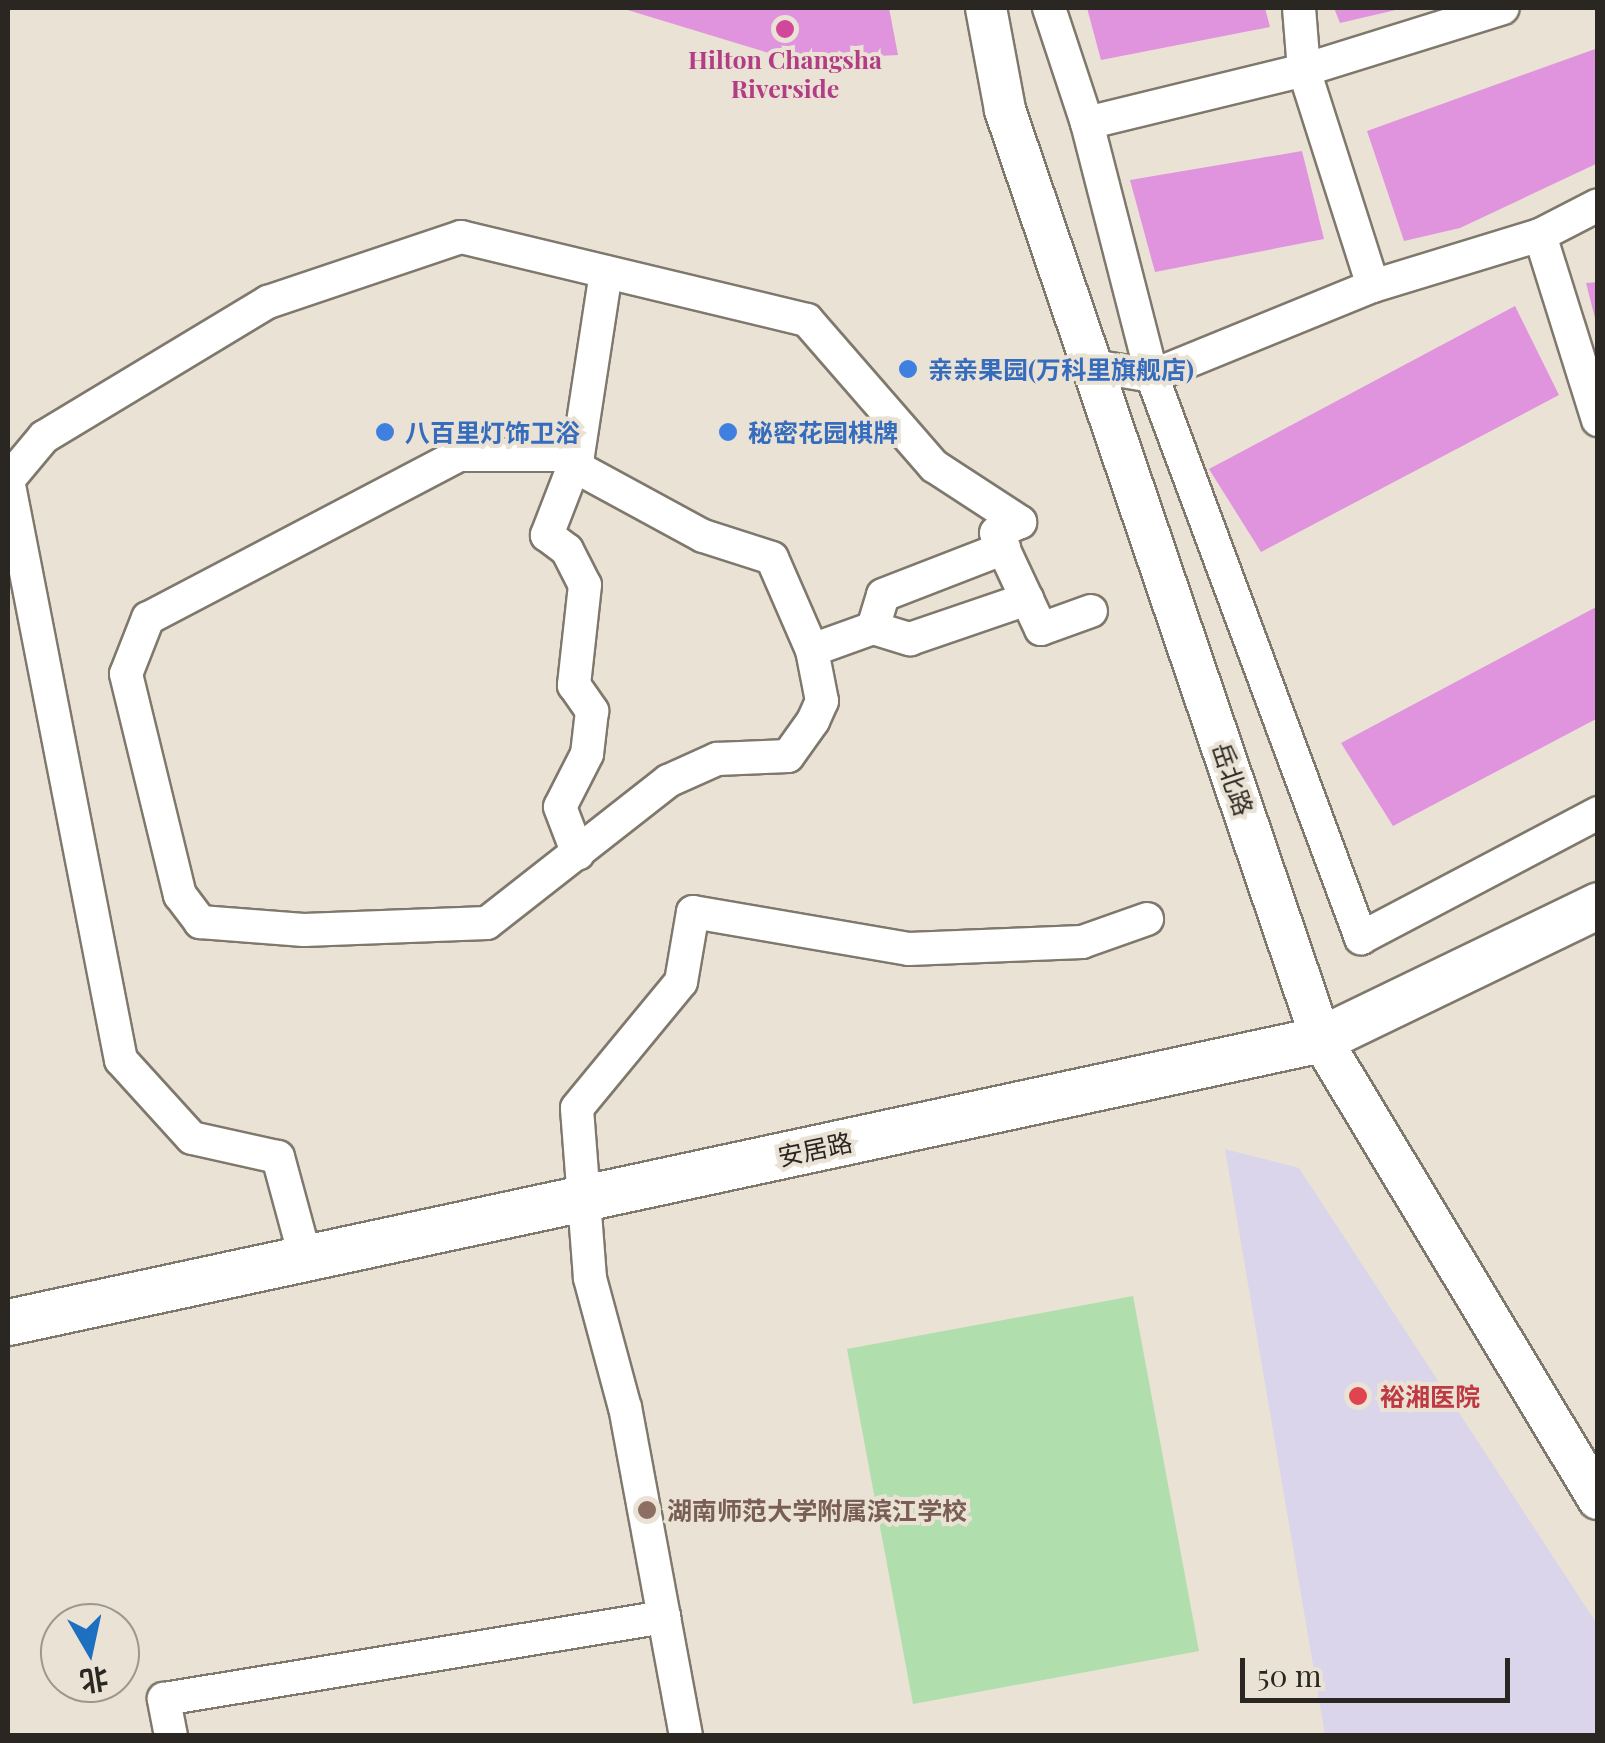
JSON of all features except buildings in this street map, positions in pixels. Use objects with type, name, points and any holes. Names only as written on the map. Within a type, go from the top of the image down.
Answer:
[{"type":"main road","name":"安居路","points":[[8,1322],[1321,1039],[1598,905]]},
{"type":"street","name":"岳北路","points":[[986,8],[1005,110],[1321,1039],[1598,1499]]},
{"type":"street","points":[[1049,8],[1087,123],[1152,376],[1361,938],[1598,814]]},
{"type":"street","points":[[1299,8],[1304,70],[1373,286]]},
{"type":"street","points":[[1087,123],[1304,70],[1503,8]]},
{"type":"street","points":[[1092,366],[1152,376],[1373,286],[1540,235],[1598,206]]},
{"type":"street","points":[[1540,235],[1598,420]]},
{"type":"street","points":[[306,1260],[278,1157],[192,1138],[121,1060],[8,480],[44,436],[268,302],[461,237],[807,320],[922,454],[1020,522],[996,533],[1041,629],[1091,611]]},
{"type":"street","points":[[578,455],[460,455],[179,596],[148,618],[126,674],[180,895],[200,922],[304,930],[487,923],[668,781],[716,759],[788,756],[822,700],[812,650],[772,558],[640,506],[576,467],[578,455],[606,272]]},
{"type":"street","points":[[578,455],[547,535],[567,550],[585,584],[574,685],[592,711],[587,754],[560,806],[578,854]]},
{"type":"street","points":[[873,628],[883,595],[1004,548]]},
{"type":"street","points":[[812,650],[873,628],[910,640],[1027,599]]},
{"type":"street","points":[[686,1736],[626,1408],[590,1278],[577,1108],[680,982],[693,912],[908,949],[1082,942],[1147,919]]},
{"type":"street","points":[[165,1735],[164,1699],[664,1617]]},
{"type":"shaded area","name":"裕湘医院","points":[[1225,1149],[1299,1168],[1597,1624],[1597,1735],[1325,1735]]},
{"type":"green space","points":[[1133,1296],[1199,1651],[913,1704],[847,1349]]},
{"type":"place","name":"Hilton Changsha Riverside","points":[[785,29]]},
{"type":"place","name":"亲亲果园(万科里旗舰店)","points":[[908,369]]},
{"type":"place","name":"八百里灯饰卫浴","points":[[385,432]]},
{"type":"place","name":"秘密花园棋牌","points":[[728,432]]},
{"type":"place","name":"裕湘医院","points":[[1358,1396]]},
{"type":"place","name":"湖南师范大学附属滨江学校","points":[[647,1510]]}]
